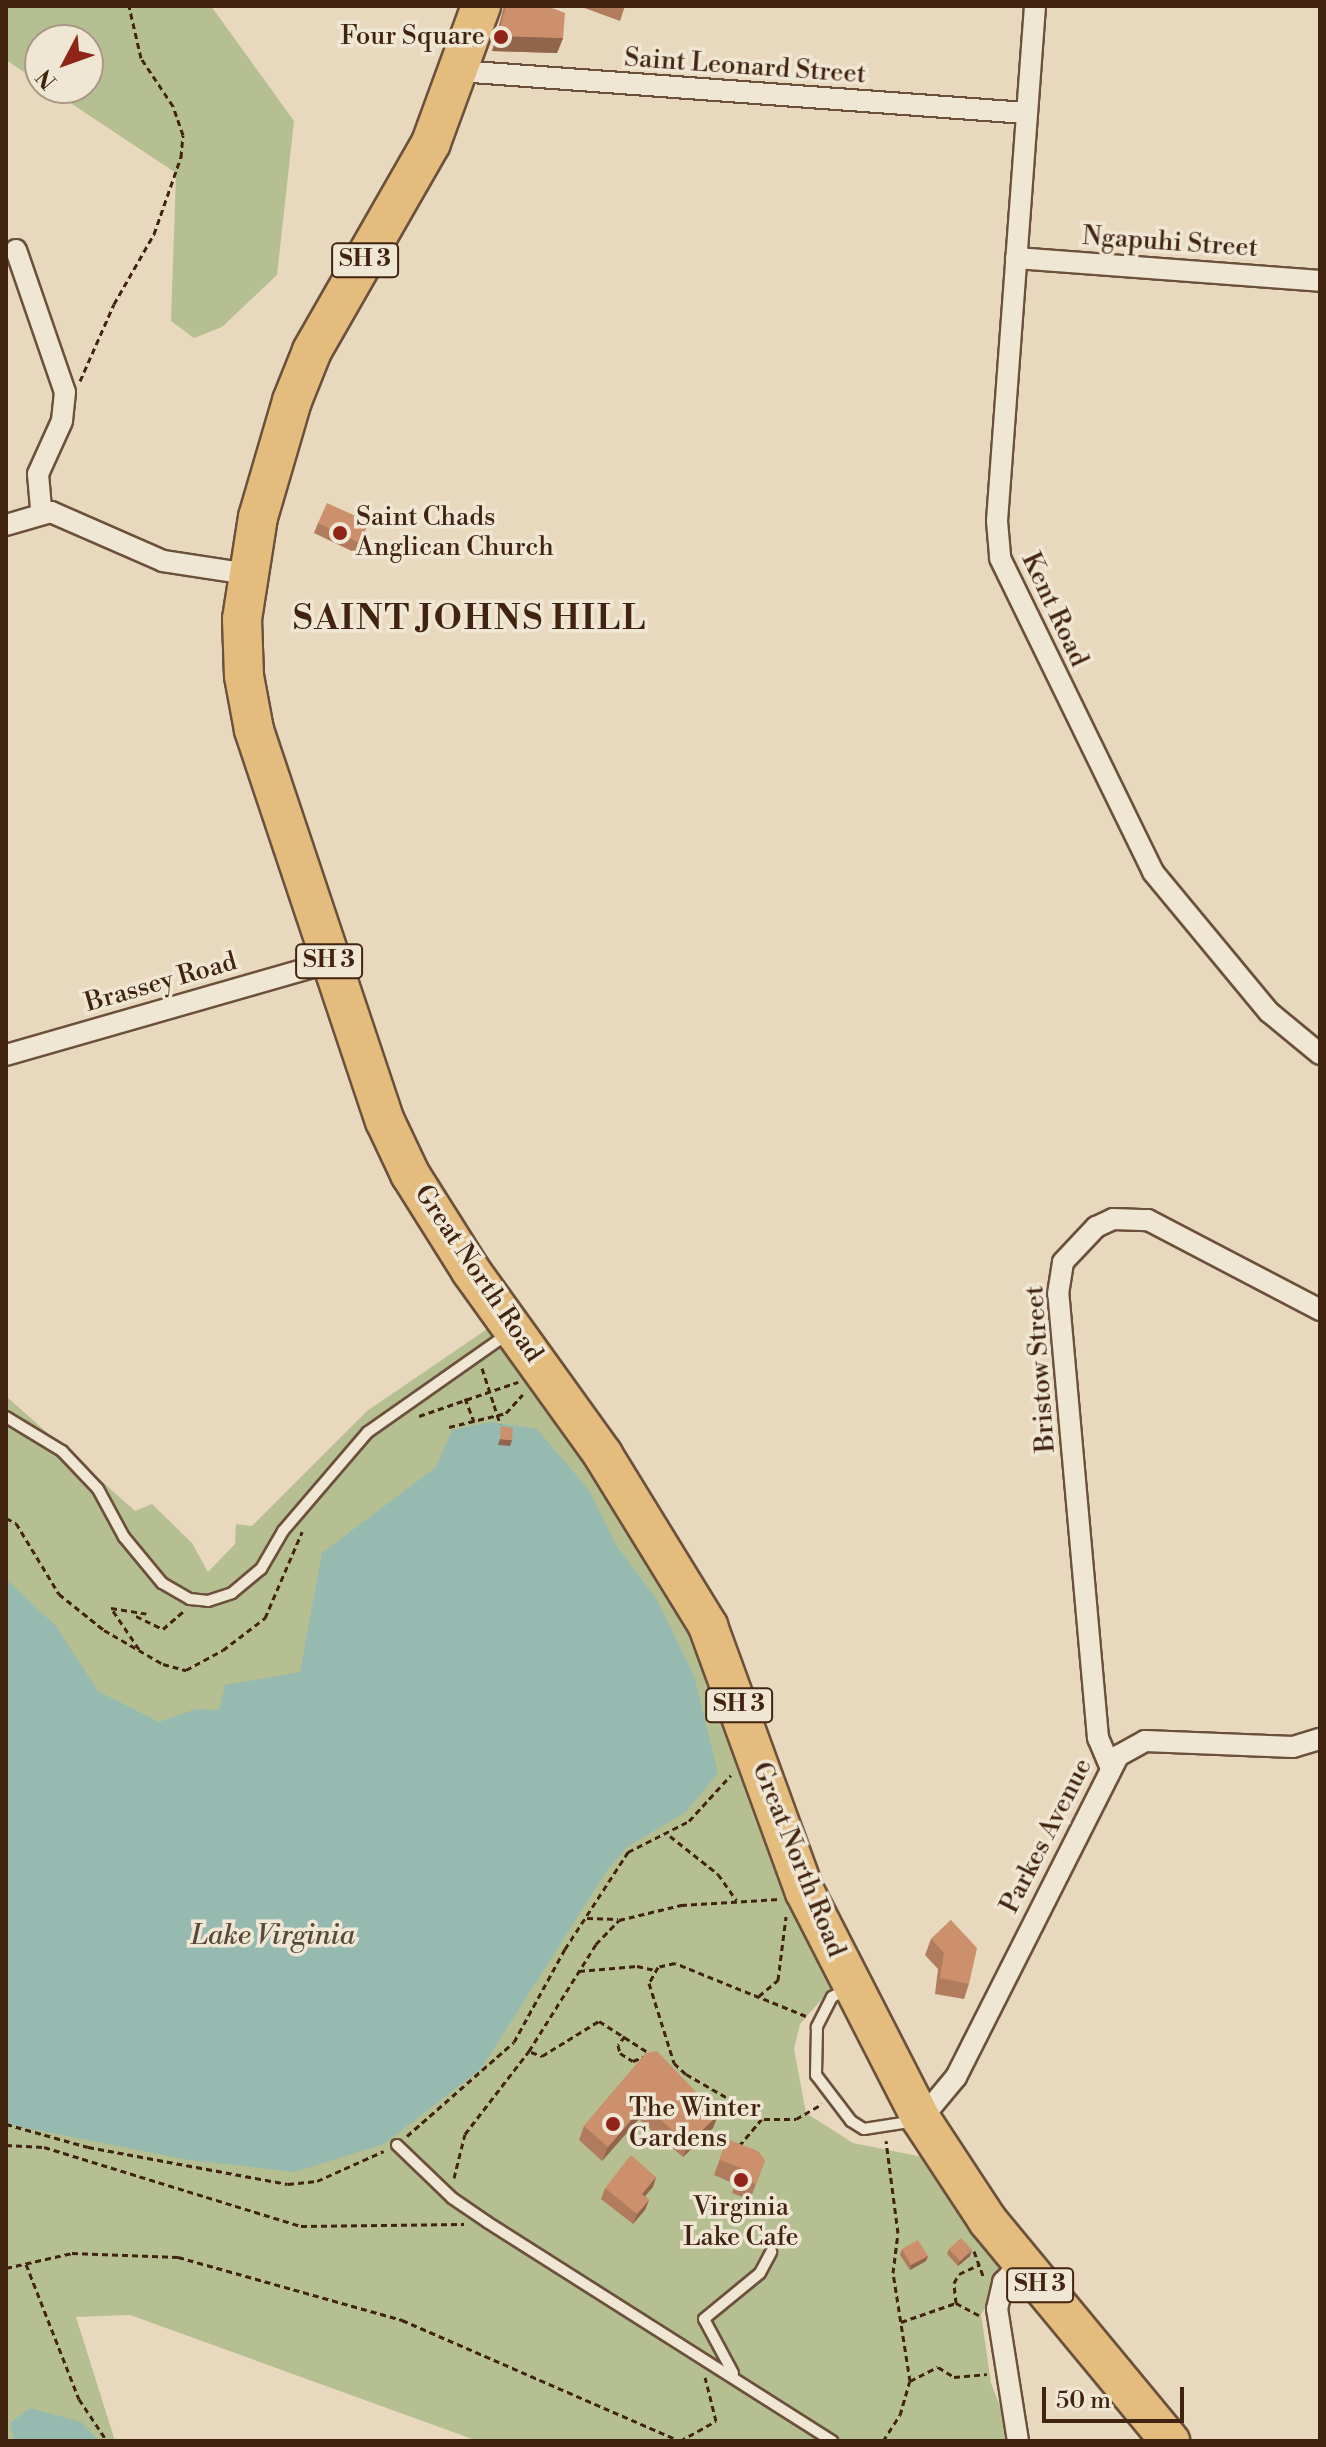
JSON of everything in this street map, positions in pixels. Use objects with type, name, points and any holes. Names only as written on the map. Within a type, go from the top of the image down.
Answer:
[{"type":"highway","name":"Great North Road","points":[[481,6],[459,71],[412,181],[312,351],[275,456],[248,574],[242,619],[248,702],[330,962],[396,1148],[439,1222],[603,1455],[708,1626],[789,1852],[850,1987],[921,2119],[960,2182],[1022,2263],[1170,2441]]},
{"type":"street","name":"Kent Road","points":[[1035,6],[997,521],[1007,577],[1153,872],[1269,1012],[1320,1054]]},
{"type":"street","name":"Saint Leonard Street","points":[[459,71],[1026,113]]},
{"type":"street","points":[[16,250],[65,404],[38,474],[41,512]]},
{"type":"street","name":"Ngapuhi Street","points":[[1016,258],[1320,281]]},
{"type":"street","points":[[6,525],[41,512],[76,519],[163,561],[248,574]]},
{"type":"street","name":"Brassey Road","points":[[6,1055],[330,962]]},
{"type":"street","name":"Bristow Street","points":[[1110,1766],[1098,1738],[1058,1294],[1063,1262],[1096,1227],[1113,1219],[1148,1220],[1320,1310]]},
{"type":"street","name":"Parkes Avenue","points":[[921,2119],[956,2077],[1110,1766],[1131,1745],[1145,1741],[1293,1747],[1320,1739]]},
{"type":"street","points":[[1021,2432],[997,2309],[1003,2282],[1022,2263]]},
{"type":"lane","points":[[6,1417],[62,1451],[98,1489],[141,1561],[162,1583],[190,1599],[232,1593],[261,1569],[283,1531],[368,1432],[514,1329]]},
{"type":"lane","points":[[850,1987],[832,1997],[824,2014],[813,2044],[816,2075],[851,2121],[864,2129],[885,2129],[921,2119]]},
{"type":"lane","points":[[397,2145],[452,2198],[487,2222],[734,2375],[832,2441]]},
{"type":"lane","points":[[734,2375],[704,2319],[760,2273],[771,2252]]},
{"type":"path","points":[[65,404],[154,234],[181,157],[183,135],[173,106],[141,58],[129,6]]},
{"type":"path","points":[[406,1421],[489,1389],[513,1383],[524,1388],[506,1413],[449,1427]]},
{"type":"path","points":[[489,1389],[502,1430]]},
{"type":"path","points":[[465,1398],[474,1421]]},
{"type":"path","points":[[6,1518],[16,1523],[59,1594],[104,1630],[186,1670],[223,1650],[265,1618],[303,1530]]},
{"type":"path","points":[[139,1649],[111,1608],[124,1608],[163,1629],[178,1620],[190,1599]]},
{"type":"path","points":[[136,1616],[147,1614]]},
{"type":"path","points":[[6,2124],[21,2124],[88,2147],[288,2184],[317,2181],[397,2145],[514,2042],[628,1852],[670,1835],[709,1804],[725,1779]]},
{"type":"path","points":[[670,1835],[718,1874],[736,1900]]},
{"type":"path","points":[[452,2198],[465,2134],[529,2051],[578,1972],[619,1920],[646,1911],[736,1900],[785,1899],[787,1907],[778,1980],[759,1996]]},
{"type":"path","points":[[587,1918],[606,1915],[619,1920]]},
{"type":"path","points":[[578,1972],[637,1966],[654,1970],[675,1963],[813,2019],[824,2014]]},
{"type":"path","points":[[654,1970],[650,1996],[674,2061],[686,2074],[762,2119],[787,2121],[811,2111]]},
{"type":"path","points":[[529,2051],[542,2056],[599,2021],[626,2035],[662,2063],[674,2061]]},
{"type":"path","points":[[626,2035],[618,2045],[620,2053],[629,2061],[643,2057],[648,2062]]},
{"type":"path","points":[[665,2068],[674,2061]]},
{"type":"path","points":[[680,2083],[686,2074]]},
{"type":"path","points":[[736,2153],[762,2119]]},
{"type":"path","points":[[883,2441],[900,2415],[910,2381],[893,2273],[897,2244],[885,2129]]},
{"type":"path","points":[[6,2145],[44,2147],[301,2226],[487,2222]]},
{"type":"path","points":[[897,2244],[908,2250]]},
{"type":"path","points":[[6,2268],[72,2253],[178,2257],[269,2286],[333,2299],[402,2320],[680,2441],[716,2421],[712,2394],[692,2350]]},
{"type":"path","points":[[26,2264],[79,2399],[107,2441]]},
{"type":"path","points":[[979,2265],[959,2274],[951,2291],[956,2303],[987,2320]]},
{"type":"path","points":[[901,2322],[956,2303]]},
{"type":"path","points":[[910,2381],[938,2367],[954,2377],[994,2373]]},
{"type":"green space","points":[[6,6],[211,6],[294,121],[277,275],[222,327],[194,338],[171,321],[176,173],[72,104],[104,104],[104,24],[24,24],[24,72],[6,60]]},
{"type":"green space","points":[[493,1325],[676,1590],[836,1983],[800,2024],[794,2049],[806,2113],[853,2143],[923,2157],[1007,2280],[981,2314],[991,2383],[1013,2441],[478,2441],[130,2315],[76,2317],[115,2441],[6,2441],[6,1396],[135,1511],[152,1504],[192,1543],[208,1572],[235,1544],[236,1524],[252,1526],[367,1411]]},
{"type":"water","name":"Lake Virginia","points":[[491,1422],[537,1429],[588,1489],[616,1545],[656,1598],[694,1675],[718,1773],[686,1812],[627,1847],[606,1872],[481,2069],[384,2144],[295,2172],[189,2160],[6,2124],[6,1579],[56,1626],[98,1691],[159,1722],[196,1709],[219,1710],[225,1685],[300,1672],[322,1553],[436,1467],[452,1430]]},
{"type":"water","points":[[30,2408],[81,2422],[99,2441],[14,2441],[10,2423]]},
{"type":"building","points":[[506,6],[547,6],[565,13],[563,38],[498,36]]},
{"type":"building","points":[[327,503],[369,522],[360,543],[318,523]]},
{"type":"building","points":[[501,1426],[513,1428],[512,1440],[500,1439]]},
{"type":"building","points":[[951,1920],[977,1948],[969,1984],[940,1978],[944,1953],[931,1939]]},
{"type":"building","points":[[657,2051],[718,2115],[688,2144],[644,2105],[608,2147],[584,2126],[646,2053]]},
{"type":"building","points":[[727,2139],[758,2151],[765,2160],[756,2184],[738,2178],[741,2168],[720,2160]]},
{"type":"building","points":[[631,2155],[656,2177],[642,2194],[649,2200],[637,2214],[605,2188]]},
{"type":"building","points":[[961,2238],[972,2250],[960,2261],[949,2249]]},
{"type":"building","points":[[918,2240],[928,2256],[911,2265],[902,2249]]},
{"type":"place","name":"Four Square","points":[[501,37]]},
{"type":"place","name":"Saint Chads Anglican Church","points":[[340,533]]},
{"type":"place","name":"The Winter Gardens","points":[[613,2124]]},
{"type":"place","name":"Virginia Lake Cafe","points":[[741,2180]]},
{"type":"district","name":"SAINT JOHNS HILL","points":[[470,620]]}]
